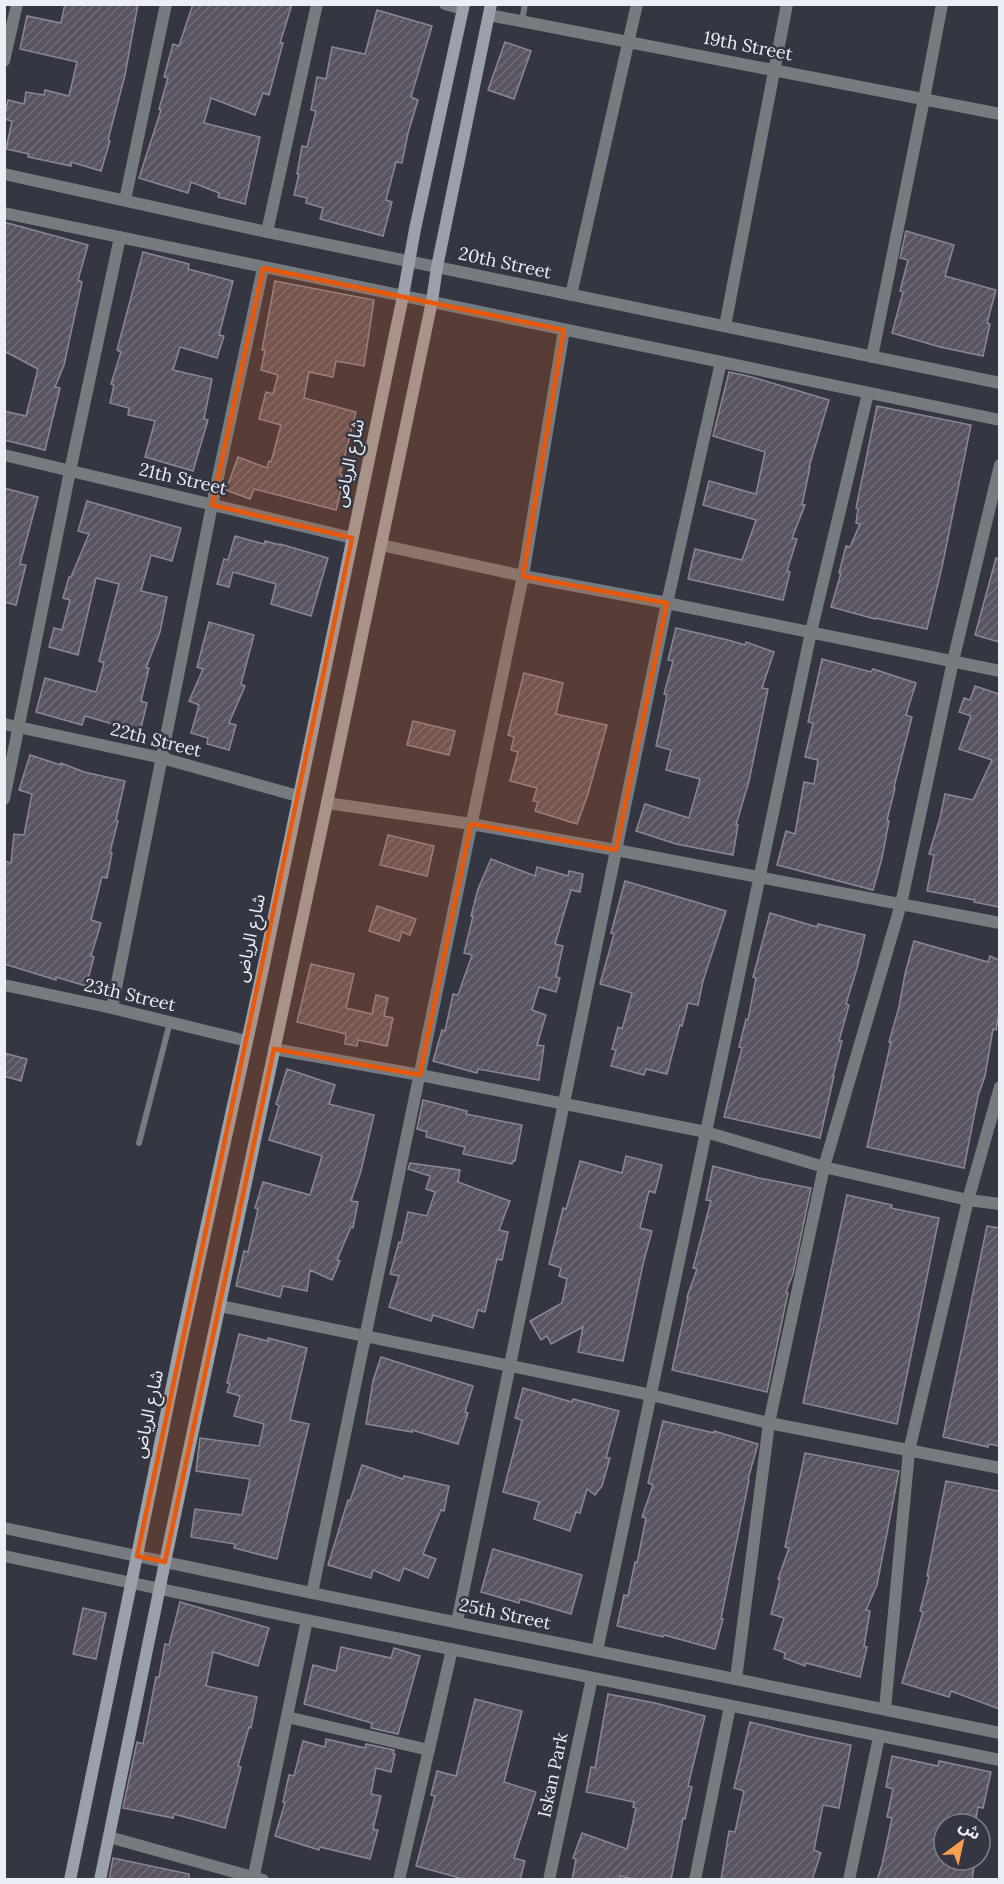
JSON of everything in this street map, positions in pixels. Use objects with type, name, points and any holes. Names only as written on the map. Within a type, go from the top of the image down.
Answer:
[{"type":"main road","name":"شارع الرياض","points":[[70,1880],[463,7]]},
{"type":"main road","points":[[100,1880],[159,1590],[432,301],[490,10]]},
{"type":"street","points":[[4,61],[17,4]]},
{"type":"street","points":[[125,200],[166,4]]},
{"type":"street","points":[[267,232],[317,4]]},
{"type":"street","points":[[445,4],[463,7]]},
{"type":"street","points":[[571,295],[637,4]]},
{"type":"street","points":[[725,326],[787,4]]},
{"type":"street","points":[[872,357],[942,4]]},
{"type":"street","name":"19th Street","points":[[490,10],[522,21],[999,114]]},
{"type":"street","name":"20th Street","points":[[4,174],[267,232],[999,383]]},
{"type":"street","points":[[4,213],[999,420]]},
{"type":"street","points":[[4,799],[120,237]]},
{"type":"street","points":[[112,1008],[212,505],[263,268]]},
{"type":"street","points":[[312,1593],[523,576],[564,330]]},
{"type":"street","points":[[457,1622],[667,603],[721,362]]},
{"type":"street","points":[[597,1651],[811,632],[868,393]]},
{"type":"street","name":"21th Street","points":[[4,455],[352,538]]},
{"type":"street","points":[[736,1679],[769,1424],[824,1167],[901,904],[953,661],[999,465]]},
{"type":"street","points":[[381,545],[523,576],[999,671]]},
{"type":"street","name":"22th Street","points":[[4,724],[162,758],[298,796]]},
{"type":"street","points":[[327,803],[471,824],[999,923]]},
{"type":"street","name":"23th Street","points":[[4,985],[112,1008],[247,1041]]},
{"type":"street","points":[[274,1049],[420,1075],[706,1132],[824,1167],[968,1200],[999,1204]]},
{"type":"street","points":[[885,1709],[909,1451],[968,1200],[999,1087]]},
{"type":"street","points":[[220,1306],[651,1395],[769,1424],[999,1468]]},
{"type":"street","name":"25th Street","points":[[4,1528],[999,1733]]},
{"type":"street","points":[[4,1556],[159,1590],[999,1760]]},
{"type":"street","points":[[109,1837],[257,1879],[307,1620]]},
{"type":"street","points":[[399,1880],[452,1649]]},
{"type":"street","name":"Iskan Park","points":[[549,1880],[592,1678]]},
{"type":"street","points":[[695,1880],[730,1706]]},
{"type":"street","points":[[287,1717],[429,1750]]},
{"type":"street","points":[[849,1880],[879,1737]]},
{"type":"lane","points":[[522,21],[525,4]]},
{"type":"lane","points":[[139,1143],[170,1022]]},
{"type":"highlighted area","points":[[263,268],[564,330],[523,576],[667,603],[616,850],[471,824],[420,1075],[274,1049],[165,1562],[137,1556],[352,538],[212,505]]},
{"type":"building","points":[[65,4],[138,4],[125,75],[101,171],[71,162],[71,166],[28,157],[29,154],[6,149],[12,121],[4,119],[8,100],[24,104],[26,92],[44,95],[45,90],[69,96],[77,62],[20,49],[27,16],[61,23]]},
{"type":"building","points":[[193,4],[292,4],[280,43],[283,43],[269,95],[263,93],[255,115],[211,98],[204,123],[260,137],[245,204],[218,197],[219,193],[191,182],[188,193],[139,178],[161,110],[159,109],[168,78],[164,77],[173,44],[179,46]]},
{"type":"building","points":[[377,10],[432,26],[411,97],[418,100],[402,163],[396,162],[386,200],[392,202],[383,236],[320,219],[323,208],[306,203],[307,198],[294,195],[302,146],[307,147],[316,111],[311,110],[317,77],[326,79],[332,47],[365,54]]},
{"type":"building","points":[[505,42],[531,51],[514,99],[488,90]]},
{"type":"building","points":[[4,222],[88,245],[78,280],[82,282],[64,365],[55,387],[60,388],[45,450],[4,440],[4,411],[26,416],[38,369],[4,351]]},
{"type":"building","points":[[906,231],[954,245],[945,276],[996,290],[987,323],[990,324],[983,356],[940,347],[892,333],[903,292],[900,291],[908,260],[900,258]]},
{"type":"building","points":[[143,252],[189,264],[188,269],[233,281],[219,335],[224,336],[217,358],[180,347],[173,370],[212,379],[204,419],[208,420],[193,471],[145,457],[155,421],[128,415],[129,408],[110,403],[114,385],[111,384],[121,352],[117,350]]},
{"type":"building","points":[[275,281],[374,300],[364,366],[336,361],[333,377],[309,372],[304,398],[356,412],[340,474],[345,476],[336,510],[254,489],[250,499],[226,490],[238,457],[267,468],[269,461],[271,462],[281,425],[259,419],[266,392],[273,394],[278,375],[261,370],[265,350],[262,350]]},
{"type":"building","points":[[729,372],[829,400],[809,467],[802,505],[805,505],[792,538],[797,539],[787,571],[790,572],[783,600],[688,579],[695,549],[742,560],[756,520],[703,505],[709,481],[756,494],[765,452],[713,436]]},
{"type":"building","points":[[877,406],[971,425],[927,629],[875,619],[831,607],[846,546],[850,547],[860,524],[856,523],[858,509],[856,508]]},
{"type":"building","points":[[4,488],[38,497],[20,564],[26,565],[16,605],[4,602]]},
{"type":"building","points":[[87,501],[181,528],[172,561],[151,555],[141,591],[167,597],[160,632],[146,668],[149,668],[141,701],[147,703],[140,732],[85,716],[82,725],[36,712],[45,678],[96,692],[104,663],[99,661],[119,584],[96,578],[78,655],[49,647],[54,628],[62,630],[70,600],[63,598],[69,577],[71,577],[89,534],[78,531]]},
{"type":"building","points":[[235,536],[264,544],[265,541],[280,544],[328,558],[311,616],[271,604],[276,584],[233,572],[229,587],[217,584],[224,559],[228,560]]},
{"type":"building","points":[[996,558],[999,558],[999,642],[975,635]]},
{"type":"building","points":[[209,622],[254,635],[241,684],[245,686],[229,723],[236,725],[229,750],[207,744],[208,738],[191,733],[199,705],[189,701],[203,669],[197,667]]},
{"type":"building","points":[[676,628],[745,645],[746,642],[774,652],[762,688],[768,689],[749,781],[736,825],[738,825],[733,855],[676,844],[636,831],[645,804],[689,818],[700,779],[666,770],[671,750],[656,746],[667,695],[664,694],[673,661],[668,660]]},
{"type":"building","points":[[822,659],[871,672],[873,669],[916,683],[906,715],[912,717],[894,787],[882,858],[873,890],[777,865],[786,831],[795,834],[804,782],[814,784],[818,760],[805,757],[813,723],[808,722]]},
{"type":"building","points":[[524,673],[563,683],[556,714],[607,725],[588,794],[577,824],[535,811],[538,802],[533,801],[537,788],[510,781],[518,752],[511,750],[514,737],[508,735]]},
{"type":"building","points":[[975,686],[999,694],[999,907],[927,891],[934,855],[929,854],[945,794],[973,800],[992,760],[959,749],[971,716],[959,712],[964,698],[970,700]]},
{"type":"building","points":[[413,721],[455,731],[449,755],[407,745]]},
{"type":"building","points":[[30,755],[84,772],[125,781],[107,878],[102,877],[91,920],[101,923],[91,956],[94,957],[86,986],[56,977],[56,980],[4,964],[4,861],[11,863],[14,834],[24,835],[32,794],[19,790]]},
{"type":"building","points":[[388,835],[434,846],[427,876],[380,865]]},
{"type":"building","points":[[491,859],[535,876],[537,867],[568,876],[569,871],[583,874],[580,892],[571,890],[555,944],[563,946],[556,977],[560,978],[556,992],[539,987],[532,1010],[546,1015],[537,1045],[544,1046],[539,1080],[478,1069],[477,1073],[433,1061],[442,1030],[445,1031],[453,994],[458,995],[472,955],[464,953],[473,916],[471,916],[478,889]]},
{"type":"building","points":[[625,881],[726,911],[703,981],[698,1005],[688,1003],[667,1074],[646,1069],[644,1075],[611,1066],[616,1050],[612,1049],[618,1027],[622,1029],[632,993],[600,984],[614,934],[611,933]]},
{"type":"building","points":[[377,906],[416,919],[410,935],[402,932],[399,941],[369,931]]},
{"type":"building","points":[[770,913],[817,927],[818,924],[865,935],[846,1004],[849,1005],[839,1041],[842,1041],[820,1138],[724,1117],[742,1048],[739,1047],[746,1019],[748,1020],[756,978],[753,977]]},
{"type":"building","points":[[914,941],[988,962],[990,956],[999,960],[999,1014],[996,1030],[993,1029],[964,1168],[867,1147],[891,1042],[889,1042]]},
{"type":"building","points":[[311,964],[354,974],[346,1008],[372,1014],[376,995],[388,998],[384,1016],[393,1018],[387,1046],[358,1040],[357,1046],[345,1044],[346,1034],[297,1022]]},
{"type":"building","points":[[4,1053],[27,1059],[21,1081],[4,1076]]},
{"type":"building","points":[[287,1069],[335,1085],[329,1104],[374,1115],[361,1171],[351,1201],[358,1202],[353,1228],[351,1227],[337,1260],[340,1261],[332,1280],[310,1270],[307,1291],[283,1286],[280,1297],[236,1286],[244,1251],[248,1252],[258,1209],[255,1208],[263,1182],[310,1195],[322,1156],[269,1140],[279,1106],[276,1104]]},
{"type":"building","points":[[423,1100],[467,1111],[466,1114],[522,1125],[515,1161],[512,1164],[463,1154],[465,1147],[426,1137],[427,1132],[417,1129]]},
{"type":"building","points":[[626,1156],[662,1165],[655,1193],[649,1191],[640,1228],[652,1231],[623,1361],[578,1352],[583,1327],[551,1344],[547,1336],[541,1340],[530,1321],[562,1303],[567,1279],[559,1276],[561,1268],[549,1264],[563,1208],[566,1209],[580,1161],[622,1173]]},
{"type":"building","points":[[410,1163],[460,1170],[458,1182],[510,1201],[499,1230],[508,1232],[502,1260],[497,1259],[485,1312],[478,1310],[473,1328],[433,1315],[431,1321],[389,1307],[399,1276],[390,1274],[399,1242],[401,1243],[408,1212],[427,1216],[435,1192],[426,1189],[430,1176],[408,1169]]},
{"type":"building","points":[[713,1166],[811,1188],[793,1274],[786,1292],[788,1293],[767,1392],[672,1370],[687,1297],[697,1269],[693,1268],[711,1201],[706,1200]]},
{"type":"building","points":[[847,1195],[892,1205],[891,1208],[939,1218],[897,1424],[803,1403]]},
{"type":"building","points":[[987,1226],[999,1228],[999,1446],[989,1444],[988,1447],[943,1437]]},
{"type":"building","points":[[239,1334],[268,1341],[268,1338],[307,1348],[290,1420],[309,1424],[277,1559],[234,1548],[235,1544],[191,1537],[195,1509],[242,1515],[250,1479],[196,1471],[200,1438],[259,1446],[264,1424],[234,1416],[240,1396],[227,1392],[230,1384],[227,1383]]},
{"type":"building","points":[[381,1357],[473,1386],[465,1412],[468,1413],[458,1444],[412,1430],[412,1432],[366,1424],[373,1381]]},
{"type":"building","points":[[523,1388],[572,1402],[573,1399],[619,1411],[606,1458],[610,1458],[602,1486],[595,1495],[587,1489],[580,1513],[576,1512],[570,1531],[534,1519],[539,1502],[503,1492],[522,1420],[515,1418]]},
{"type":"building","points":[[663,1421],[714,1433],[714,1431],[758,1444],[748,1479],[721,1619],[723,1619],[715,1649],[664,1635],[663,1637],[617,1626],[624,1595],[628,1596],[635,1562],[637,1563],[646,1518],[642,1517],[653,1485],[648,1483]]},
{"type":"building","points":[[805,1453],[899,1471],[877,1585],[866,1610],[870,1611],[864,1646],[867,1647],[860,1677],[806,1663],[805,1666],[784,1658],[785,1653],[774,1649],[784,1618],[771,1614],[780,1580],[778,1579],[789,1548],[785,1547]]},
{"type":"building","points":[[362,1465],[403,1479],[404,1476],[449,1486],[444,1511],[441,1510],[423,1554],[436,1559],[428,1578],[404,1568],[399,1581],[373,1570],[371,1578],[328,1565],[348,1500],[350,1501]]},
{"type":"building","points":[[946,1481],[999,1491],[999,1709],[951,1691],[949,1697],[902,1683],[923,1612],[920,1611],[929,1576],[927,1576]]},
{"type":"building","points":[[493,1549],[582,1575],[571,1614],[520,1599],[519,1603],[481,1592]]},
{"type":"building","points":[[180,1602],[269,1628],[258,1666],[213,1652],[206,1686],[257,1697],[251,1728],[249,1727],[238,1766],[241,1767],[225,1828],[174,1814],[173,1818],[123,1808],[137,1742],[143,1744],[156,1677],[159,1677],[165,1644],[169,1645]]},
{"type":"building","points":[[83,1608],[106,1613],[96,1659],[73,1654]]},
{"type":"building","points":[[341,1647],[391,1658],[394,1648],[420,1656],[398,1734],[371,1728],[372,1723],[304,1704],[313,1665],[336,1671]]},
{"type":"building","points":[[608,1694],[705,1716],[688,1786],[692,1787],[685,1819],[683,1818],[671,1880],[637,1880],[620,1876],[619,1880],[572,1880],[576,1859],[573,1858],[582,1833],[627,1849],[636,1808],[633,1807],[634,1802],[586,1792],[591,1767],[595,1768]]},
{"type":"building","points":[[475,1699],[522,1711],[504,1782],[536,1792],[514,1858],[525,1861],[520,1880],[467,1880],[416,1866],[435,1796],[431,1795],[437,1771],[456,1776]]},
{"type":"building","points":[[750,1722],[851,1745],[839,1808],[823,1805],[814,1850],[821,1853],[812,1880],[721,1880],[729,1831],[735,1832],[744,1791],[734,1788]]},
{"type":"building","points":[[326,1739],[365,1748],[366,1744],[394,1750],[391,1772],[376,1768],[371,1794],[381,1796],[373,1829],[378,1830],[370,1859],[320,1847],[319,1850],[275,1836],[285,1803],[283,1802],[289,1775],[294,1776],[303,1741],[325,1747]]},
{"type":"building","points":[[892,1756],[938,1766],[939,1761],[991,1772],[983,1808],[978,1807],[977,1812],[932,1812],[932,1872],[973,1872],[972,1880],[877,1880],[892,1818],[887,1817],[893,1789],[886,1787]]},
{"type":"building","points":[[113,1858],[189,1874],[189,1880],[109,1880]]}]
